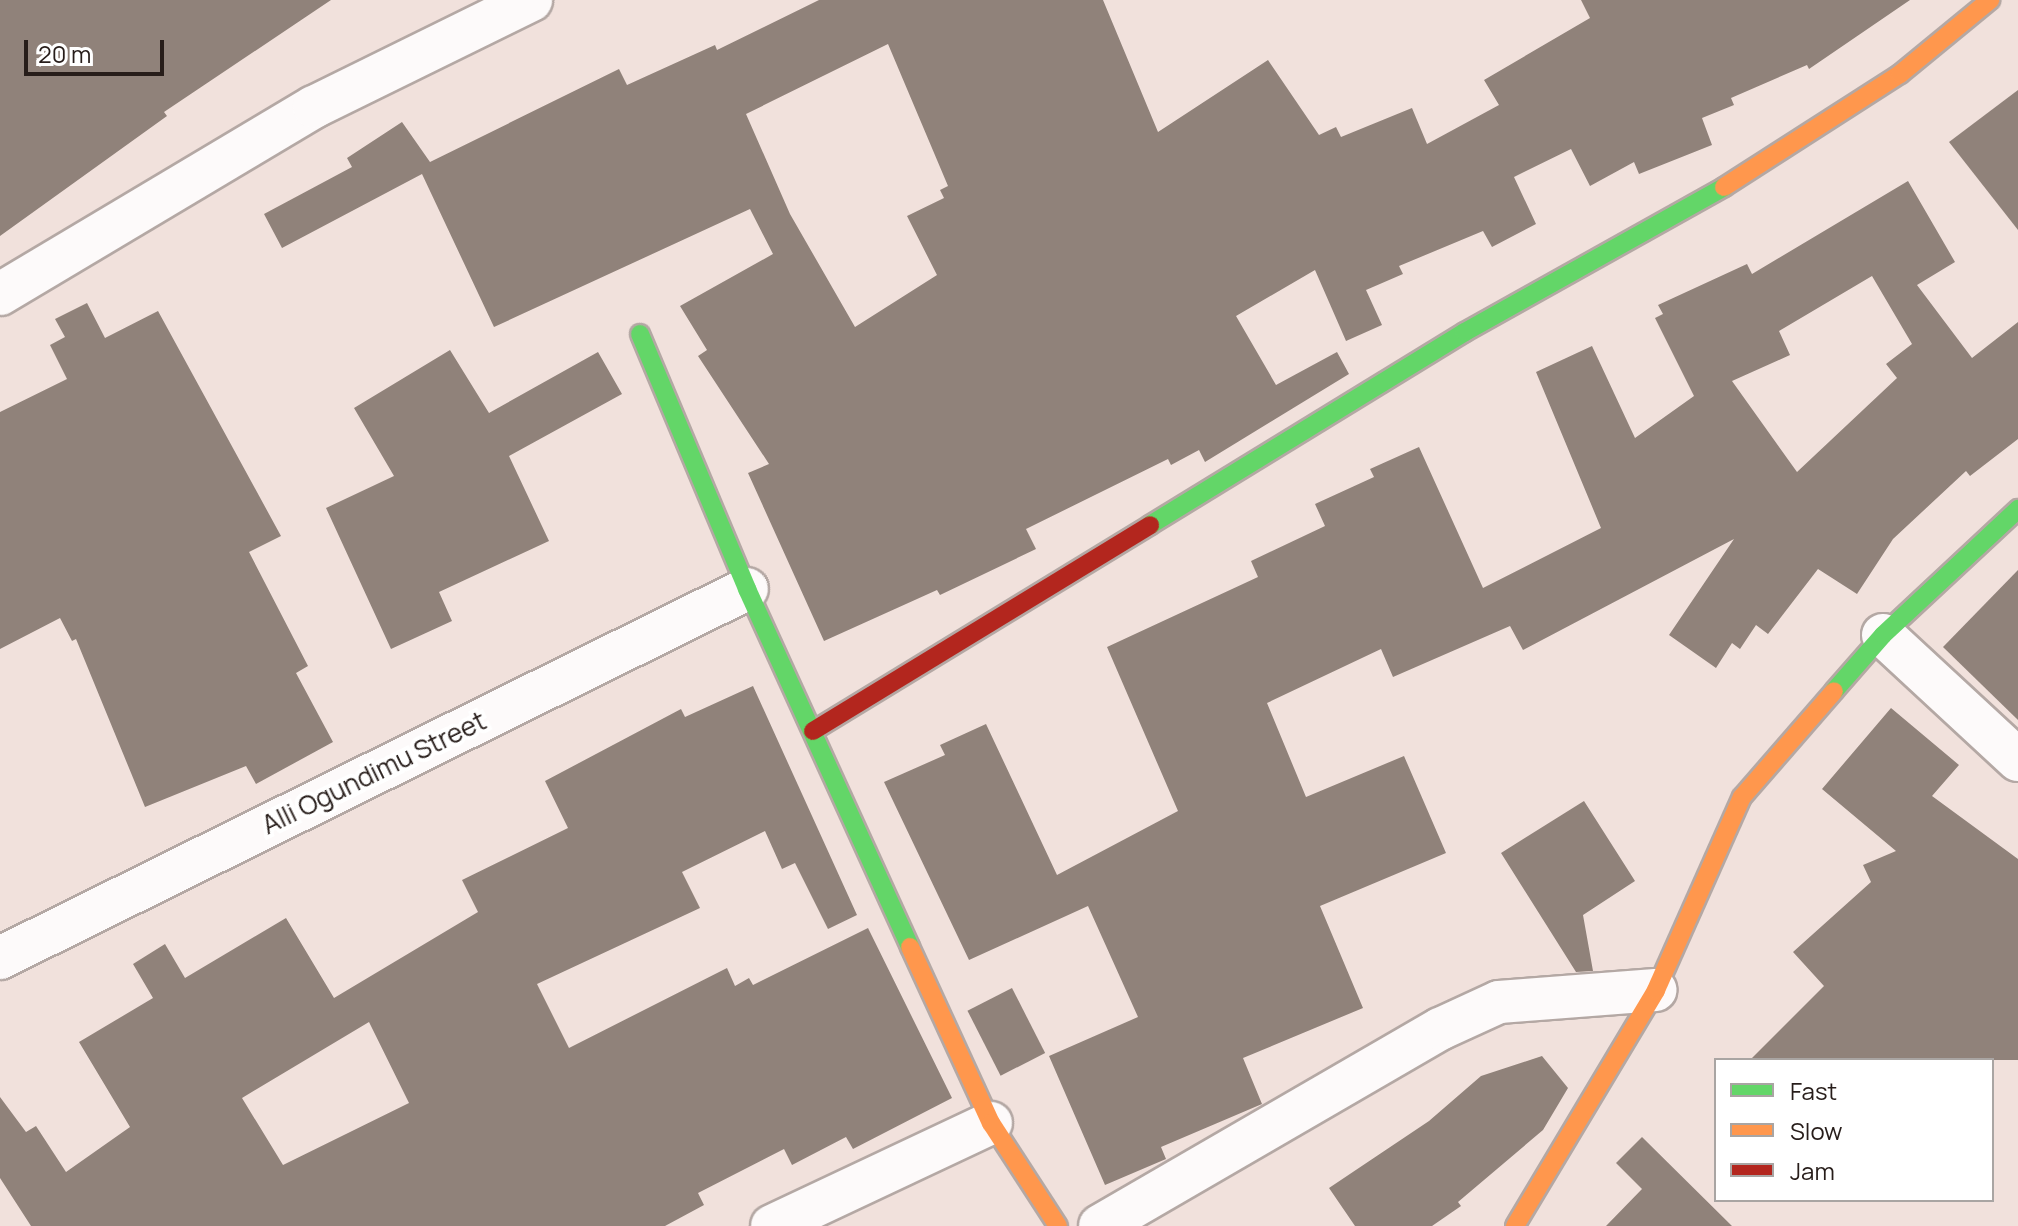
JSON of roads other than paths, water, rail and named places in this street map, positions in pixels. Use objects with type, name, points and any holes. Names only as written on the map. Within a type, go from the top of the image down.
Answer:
[{"type":"street","points":[[0,294],[314,107],[531,0]]},
{"type":"street","points":[[813,731],[1465,332],[1782,154],[1900,74],[1990,0]]},
{"type":"street","points":[[640,334],[747,589],[991,1123],[1058,1226]]},
{"type":"street","points":[[1515,1226],[1656,990],[1742,797],[1883,635],[2018,509]]},
{"type":"street","name":"Alli Ogundimu Street","points":[[0,958],[747,589]]},
{"type":"street","points":[[1883,635],[2018,760]]},
{"type":"street","points":[[1100,1226],[1440,1029],[1499,1002],[1656,990]]},
{"type":"street","points":[[772,1226],[991,1123]]}]
